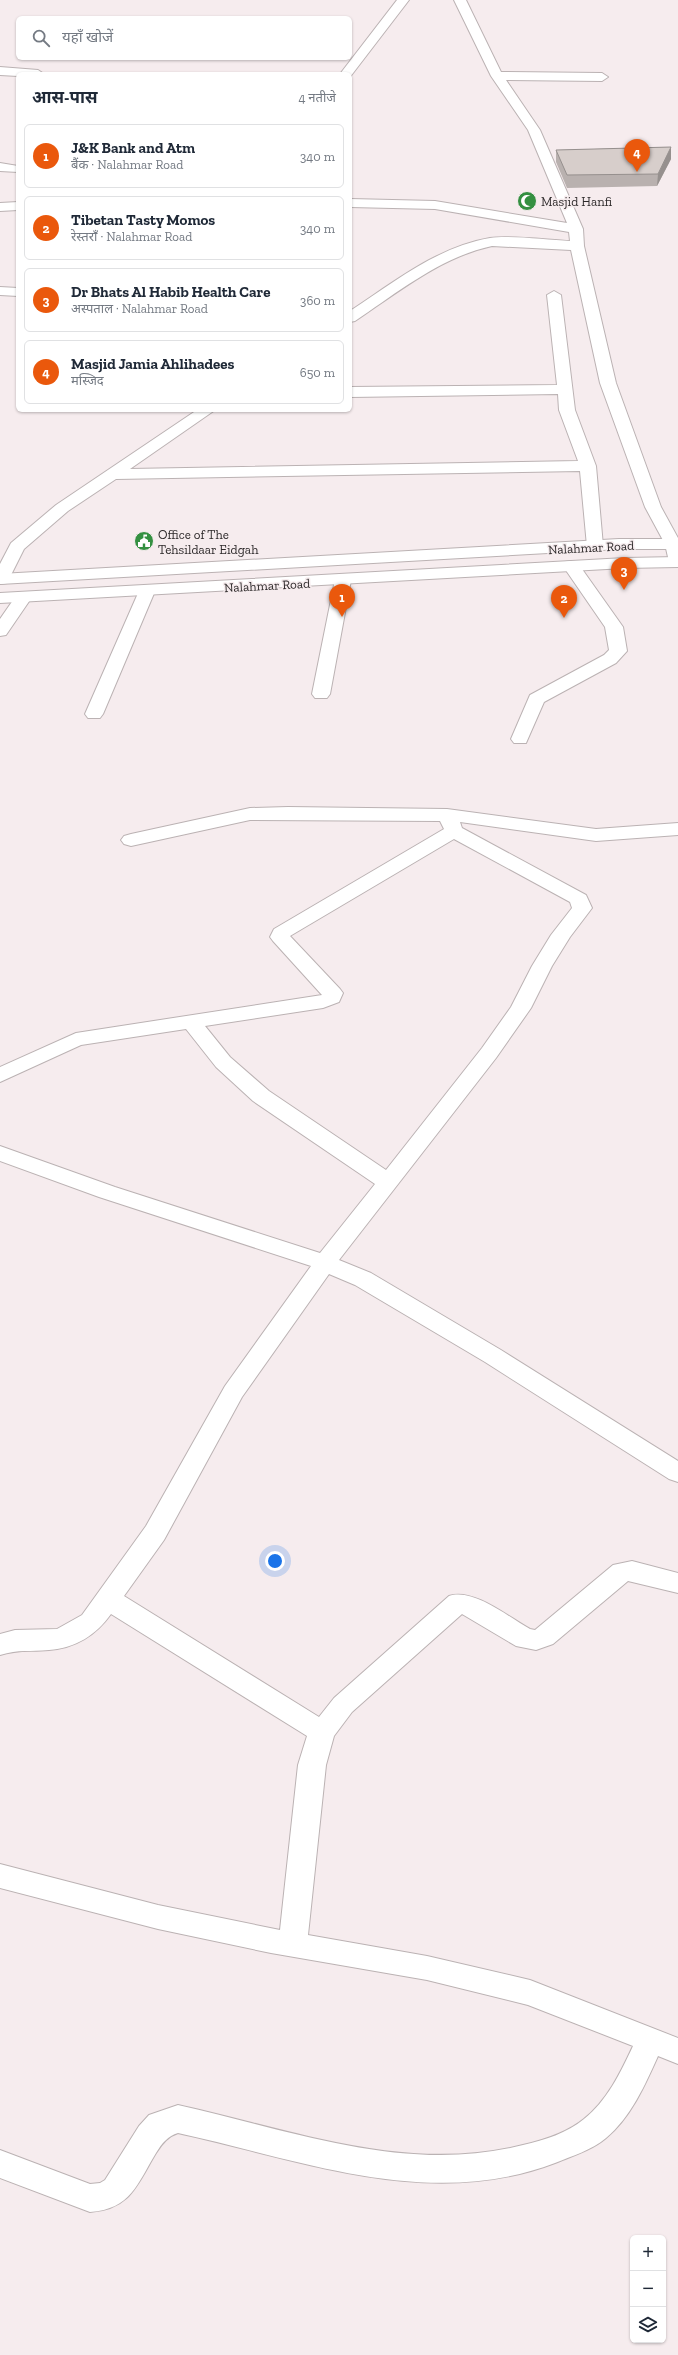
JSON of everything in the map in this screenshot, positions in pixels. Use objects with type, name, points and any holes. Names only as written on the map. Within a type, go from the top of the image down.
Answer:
[{"type":"street","points":[[348,72],[402,0]]},
{"type":"street","points":[[460,0],[498,76],[534,130],[576,229],[577,246],[608,383],[652,507],[676,544],[677,562]]},
{"type":"street","points":[[0,71],[16,72]]},
{"type":"street","points":[[498,76],[602,76]]},
{"type":"street","points":[[0,167],[15,169]]},
{"type":"street","points":[[352,203],[435,205],[543,225],[576,229]]},
{"type":"street","points":[[0,207],[16,206]]},
{"type":"street","points":[[352,317],[429,265],[478,245],[492,242],[577,246]]},
{"type":"street","points":[[0,291],[16,292]]},
{"type":"street","points":[[554,295],[568,410],[588,466],[595,546]]},
{"type":"street","points":[[352,392],[565,389]]},
{"type":"street","points":[[1,579],[17,547],[62,508],[100,480],[114,474],[204,412]]},
{"type":"street","points":[[114,474],[588,466]]},
{"type":"street","name":"Nalahmar Road","points":[[1,579],[595,546],[676,544]]},
{"type":"street","name":"Nalahmar Road","points":[[0,598],[147,591],[571,566],[677,562]]},
{"type":"street","points":[[520,739],[536,699],[610,659],[618,651],[614,627],[571,566]]},
{"type":"street","points":[[321,694],[343,580]]},
{"type":"street","points":[[94,714],[147,591]]},
{"type":"street","points":[[0,631],[24,597]]},
{"type":"street","points":[[131,840],[250,814],[288,813],[596,834],[678,829]]},
{"type":"street","points":[[0,1075],[76,1039],[192,1023],[323,1002],[332,998],[333,993],[280,937],[281,933],[451,823]]},
{"type":"street","points":[[0,1645],[11,1639],[57,1639],[76,1632],[91,1622],[155,1533],[233,1392],[325,1263],[494,1047],[521,1008],[542,966],[561,935],[582,908],[579,899],[451,823]]},
{"type":"street","points":[[192,1023],[223,1062],[262,1096],[389,1183]]},
{"type":"street","points":[[0,1153],[107,1192],[325,1263],[362,1279],[400,1299],[678,1473]]},
{"type":"street","points":[[293,1945],[312,1765],[322,1732],[343,1704],[458,1603],[468,1605],[525,1639],[536,1640],[544,1637],[622,1572],[632,1571],[678,1584]]},
{"type":"street","points":[[108,1599],[322,1732]]},
{"type":"street","points":[[0,1876],[31,1886],[158,1917],[293,1945],[427,1968],[530,1993],[678,2051]]},
{"type":"street","points":[[0,2164],[85,2196],[105,2197],[116,2190],[150,2136],[160,2125],[178,2119],[385,2168],[458,2171],[521,2161],[569,2144],[596,2128],[615,2107],[633,2076],[650,2041]]},
{"type":"building","points":[[671,147],[658,174],[567,175],[556,150]]},
{"type":"place","name":"Masjid Jamia Ahlihadees","points":[[637,172]]},
{"type":"place","name":"Masjid Hanfi","points":[[527,201]]},
{"type":"place","name":"Office of The Tehsildaar Eidgah","points":[[144,541]]},
{"type":"place","name":"Dr Bhats Al Habib Health Care","points":[[624,590]]},
{"type":"place","name":"J&K Bank and Atm","points":[[342,617]]},
{"type":"place","name":"Tibetan Tasty Momos","points":[[564,618]]}]
